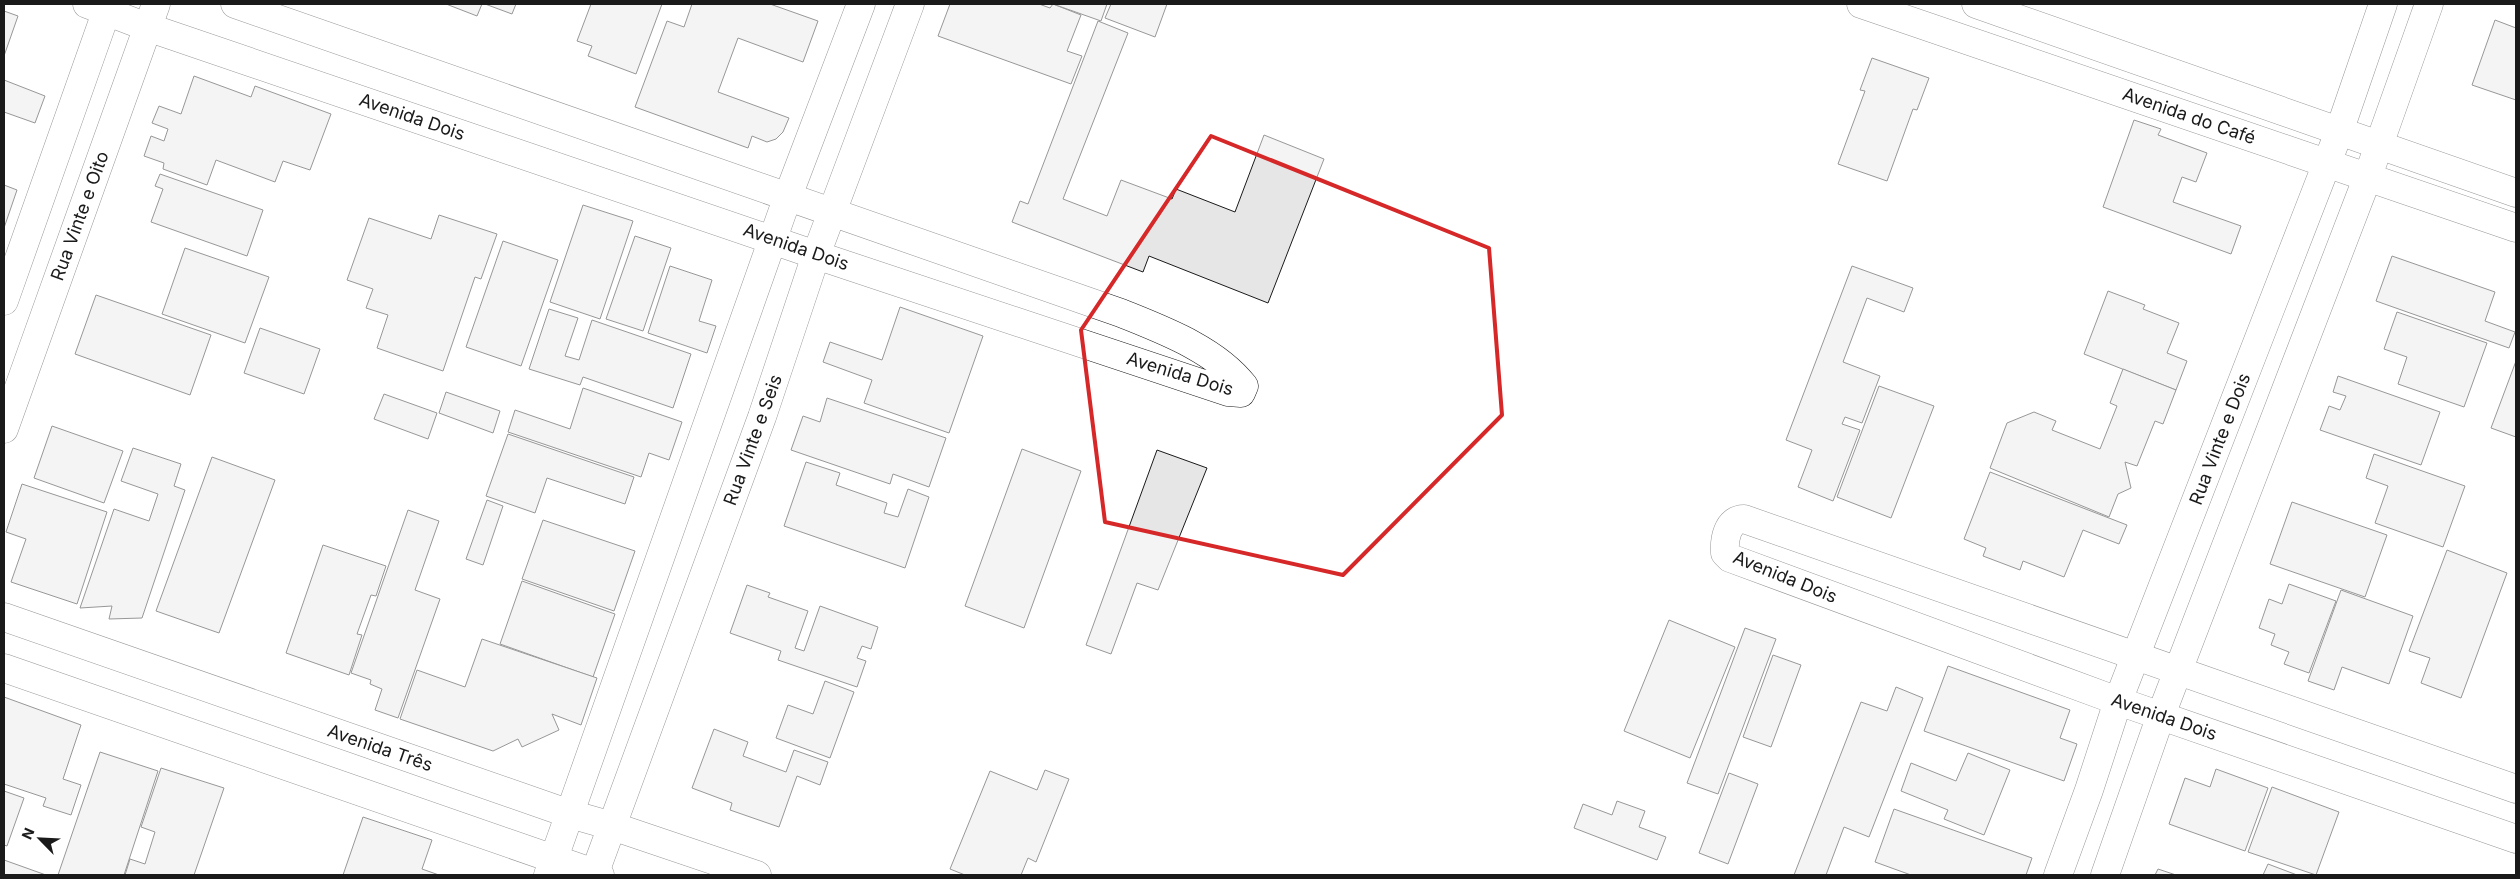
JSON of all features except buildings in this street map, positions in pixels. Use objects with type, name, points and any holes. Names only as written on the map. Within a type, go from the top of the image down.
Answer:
[{"type":"street","name":"Avenida Dois","points":[[101,6],[152,15],[816,255],[1228,392],[1240,393],[1244,386],[1236,376],[1218,363],[1165,331],[1121,313],[235,4]]},
{"type":"street","points":[[551,867],[788,196],[861,4]]},
{"type":"street","name":"Rua Vinte e Seis","points":[[596,875],[612,826],[762,417],[816,255],[910,4]]},
{"type":"street","name":"Avenida do Café","points":[[1861,4],[2516,228]]},
{"type":"street","name":"Avenida do Café","points":[[1976,4],[2516,193]]},
{"type":"street","name":"Rua Vinte e Dois","points":[[2058,875],[2089,790],[2118,701],[2327,164],[2383,4]]},
{"type":"street","points":[[2105,875],[2161,715],[2368,176],[2429,4]]},
{"type":"street","points":[[4,301],[101,6]]},
{"type":"street","name":"Rua Vinte e Oito","points":[[4,429],[152,15]]},
{"type":"street","name":"Avenida Dois","points":[[2516,789],[2177,672],[1744,518],[1737,519],[1733,523],[1724,541],[1725,553],[1730,558],[2118,701],[2516,839]]},
{"type":"street","name":"Avenida Três","points":[[4,617],[570,814],[612,826],[757,875]]},
{"type":"street","points":[[4,668],[551,867],[596,875]]},
{"type":"highlighted area","points":[[1211,136],[1489,248],[1502,415],[1343,575],[1105,522],[1081,330]]}]
